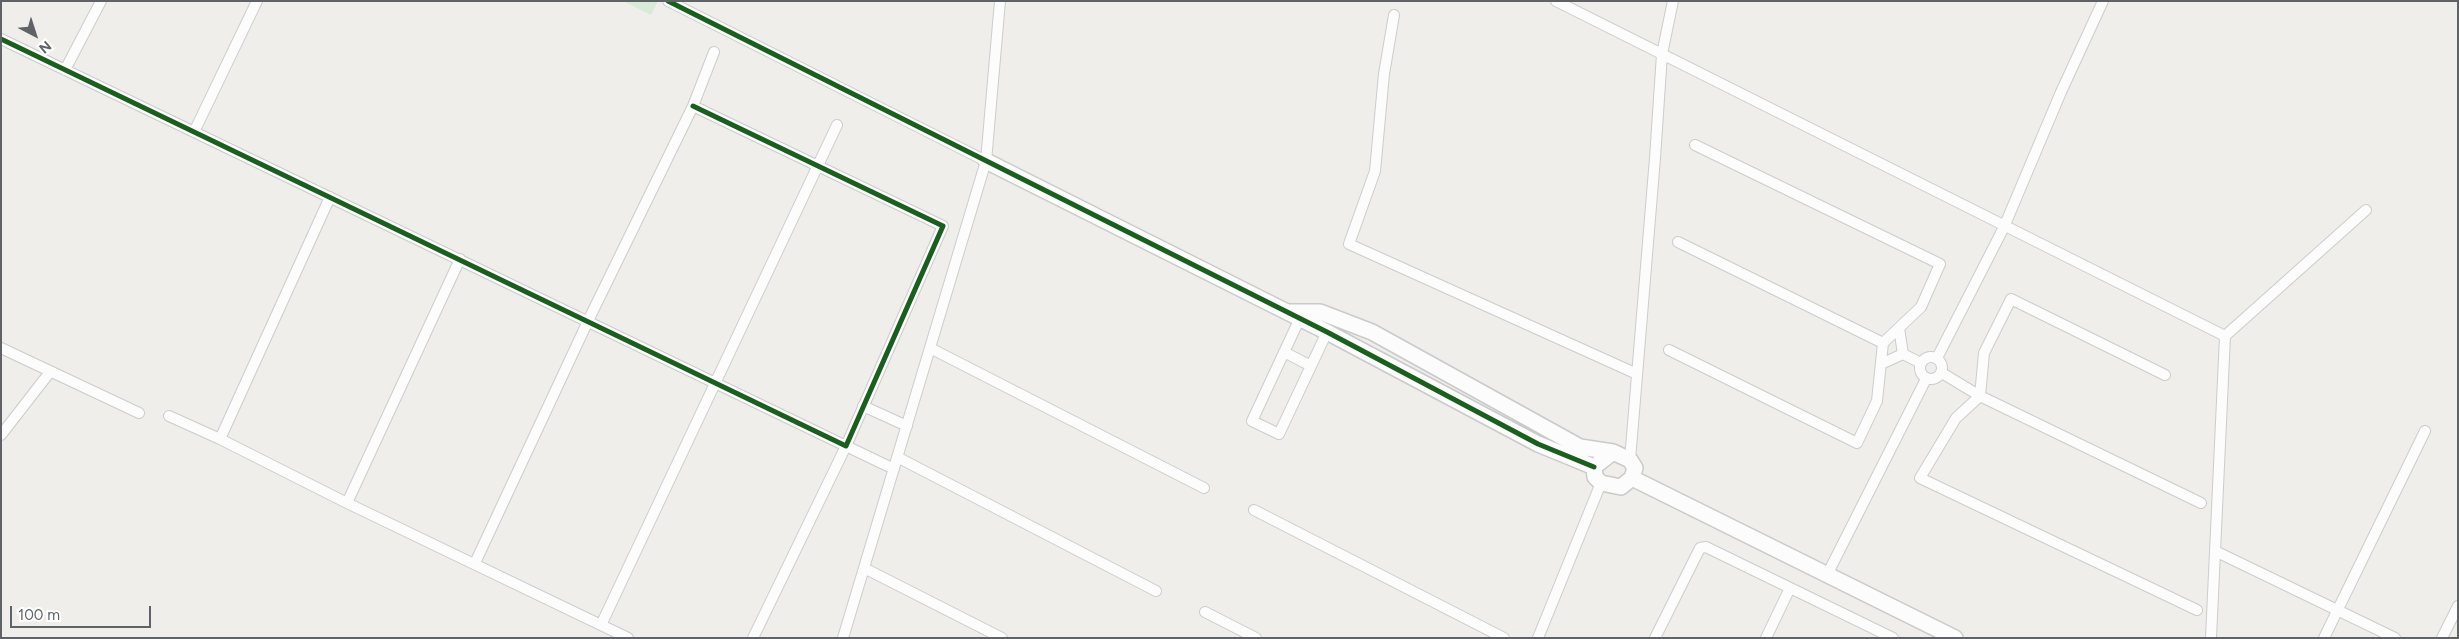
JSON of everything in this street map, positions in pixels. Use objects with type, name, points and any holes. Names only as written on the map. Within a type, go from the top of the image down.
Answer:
[{"type":"street","points":[[65,70],[101,1]]},
{"type":"street","points":[[194,132],[257,1]]},
{"type":"street","points":[[668,1],[1294,315],[1538,444],[1594,467]]},
{"type":"street","points":[[842,638],[986,160],[1000,1]]},
{"type":"street","points":[[1556,1],[2225,336]]},
{"type":"street","points":[[1630,460],[1662,54],[1673,1]]},
{"type":"street","points":[[1937,358],[2004,227],[2060,92],[2103,1]]},
{"type":"street","points":[[1394,15],[1384,74],[1375,171],[1350,244],[1638,374]]},
{"type":"street","points":[[1,39],[894,469]]},
{"type":"street","points":[[475,564],[588,321],[693,106],[714,52]]},
{"type":"street","points":[[693,106],[943,226],[846,446],[753,638]]},
{"type":"street","points":[[601,625],[837,125]]},
{"type":"street","points":[[1669,350],[1857,442],[1877,401],[1883,343],[1921,307],[1940,264],[1695,145]]},
{"type":"street","points":[[220,440],[330,197]]},
{"type":"street","points":[[2211,638],[2225,336],[2366,210]]},
{"type":"street","points":[[1678,242],[1883,343]]},
{"type":"street","points":[[347,503],[460,259]]},
{"type":"street","points":[[2165,375],[2011,299],[1984,353],[1980,396],[1956,418],[1920,478],[2196,610]]},
{"type":"street","points":[[1294,315],[1320,312],[1372,332],[1580,447],[1613,452],[1630,460],[1636,468],[1632,478],[1621,487],[1601,483],[1595,477],[1594,467]]},
{"type":"street","points":[[1294,315],[1284,352],[1252,421],[1279,434],[1327,332]]},
{"type":"street","points":[[1899,328],[1903,354]]},
{"type":"street","points":[[1,348],[139,413]]},
{"type":"street","points":[[930,348],[1204,488]]},
{"type":"street","points":[[1284,352],[1311,366]]},
{"type":"street","points":[[1903,354],[1921,363]]},
{"type":"street","points":[[1881,364],[1903,354]]},
{"type":"street","points":[[1925,358],[1937,358],[1941,362],[1942,374],[1932,380],[1926,379],[1922,375],[1921,363],[1925,358]]},
{"type":"street","points":[[1,435],[50,372]]},
{"type":"street","points":[[1942,374],[1980,396],[2201,503]]},
{"type":"street","points":[[1828,574],[1926,379]]},
{"type":"street","points":[[863,406],[907,426]]},
{"type":"street","points":[[169,416],[628,638]]},
{"type":"street","points":[[2324,638],[2425,430]]},
{"type":"street","points":[[1594,467],[1613,452]]},
{"type":"street","points":[[897,457],[1156,591]]},
{"type":"street","points":[[1632,478],[1955,638]]},
{"type":"street","points":[[1538,638],[1601,483]]},
{"type":"street","points":[[1254,510],[1504,638]]},
{"type":"street","points":[[1655,638],[1700,548],[1710,548],[1893,638]]},
{"type":"street","points":[[2215,551],[2395,638]]},
{"type":"street","points":[[864,568],[1002,638]]},
{"type":"street","points":[[1766,638],[1790,588]]},
{"type":"street","points":[[2442,638],[2458,606]]},
{"type":"street","points":[[1205,612],[1256,638]]},
{"type":"green space","points":[[623,1],[658,1],[651,15]]},
{"type":"cycle path","points":[[668,1],[1327,332],[1538,444],[1594,467]]},
{"type":"cycle path","points":[[1,39],[846,446],[943,226],[693,106]]}]
